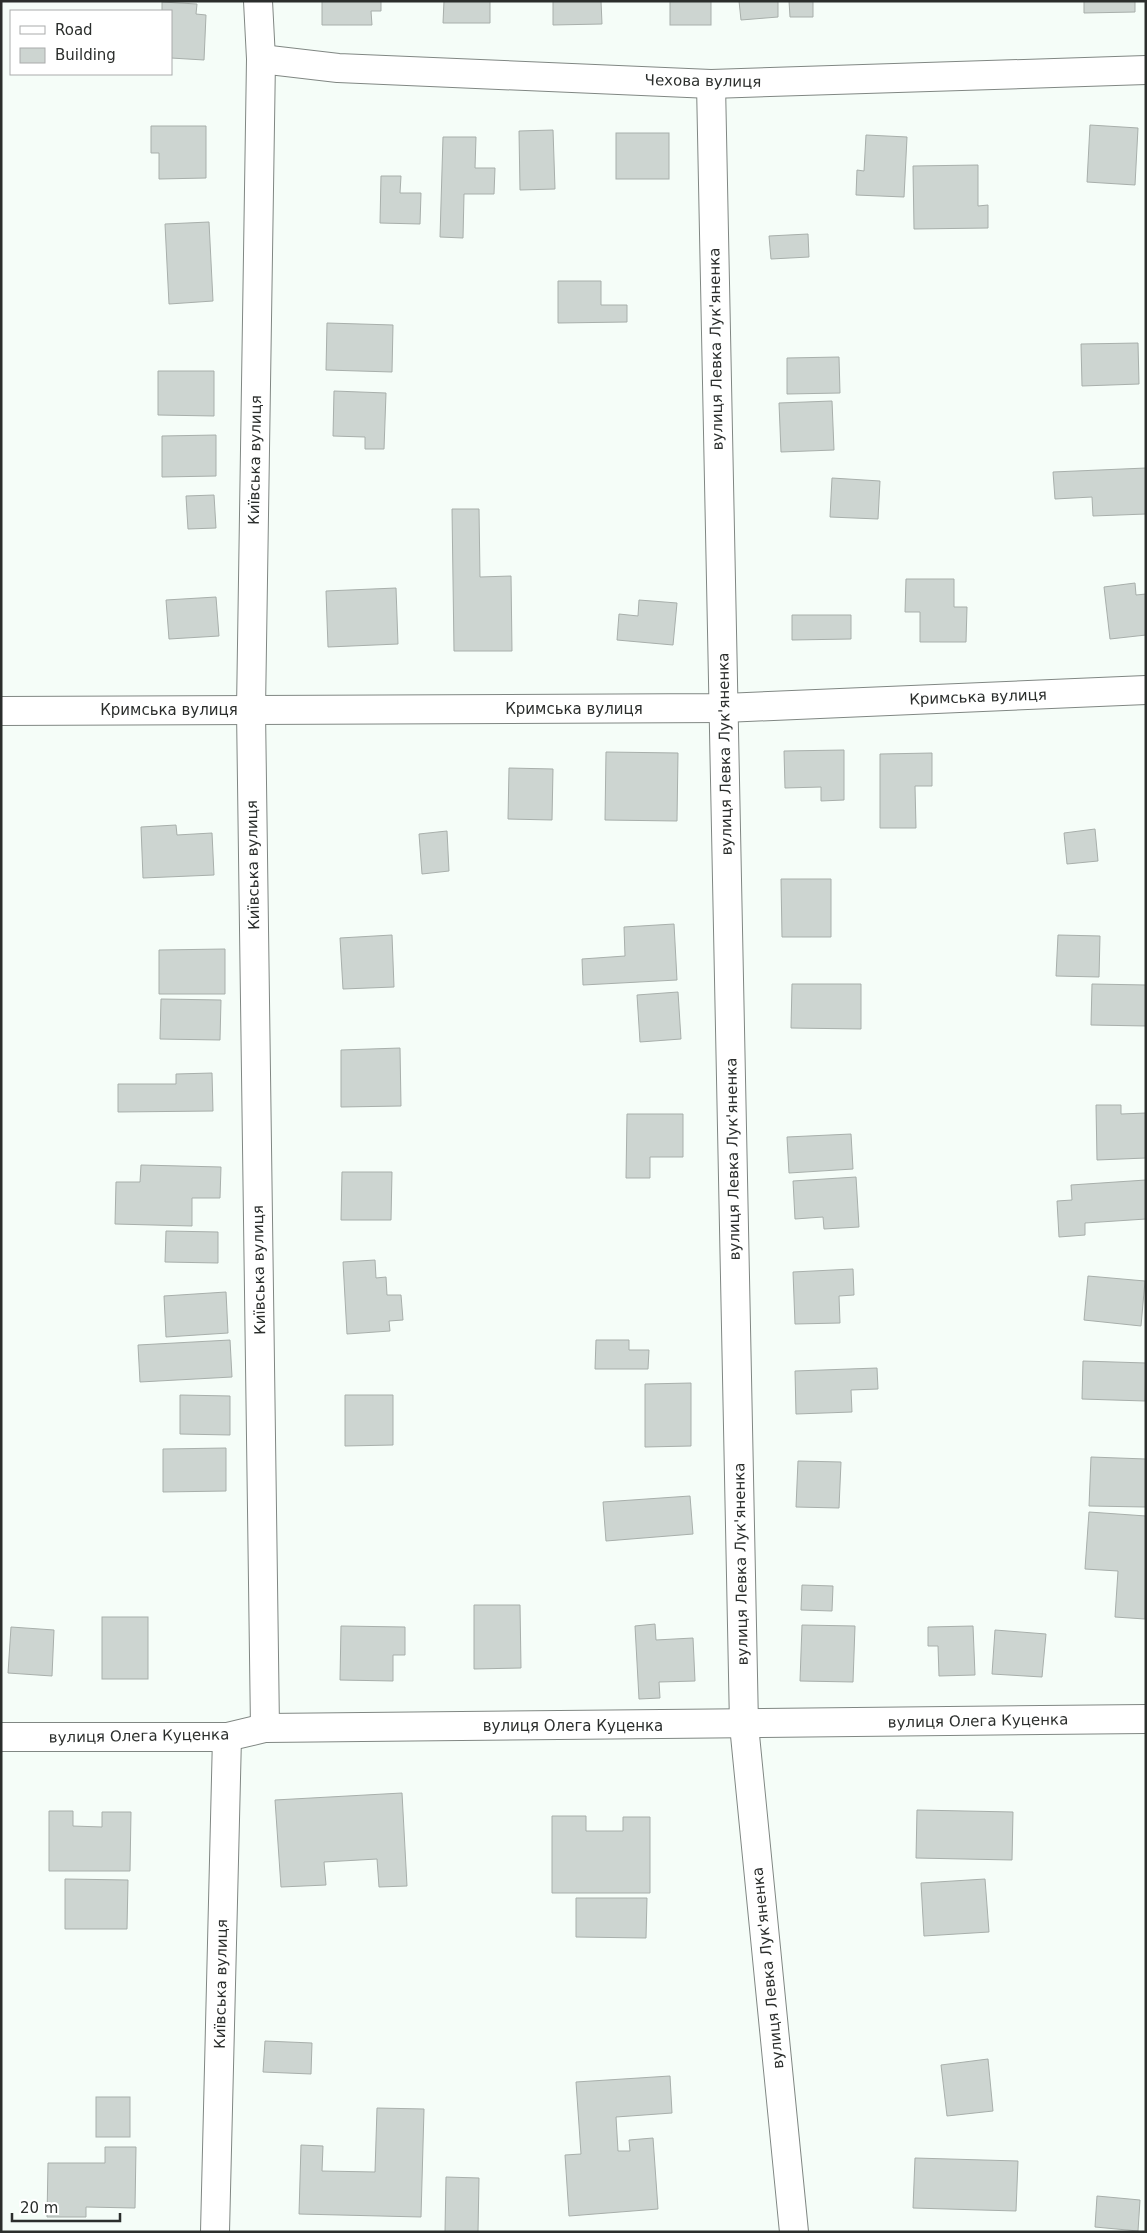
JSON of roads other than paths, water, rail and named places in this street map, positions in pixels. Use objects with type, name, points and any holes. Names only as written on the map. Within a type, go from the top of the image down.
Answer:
[{"type":"street","name":"Київська вулиця","points":[[258,1],[261,59],[251,710],[265,1728]]},
{"type":"street","name":"Чехова вулиця","points":[[261,59],[338,68],[710,84],[1146,70]]},
{"type":"street","name":"вулиця Левка Лук'яненка","points":[[710,84],[744,1724],[794,2232]]},
{"type":"street","name":"Кримська вулиця","points":[[1,711],[724,708],[1146,690]]},
{"type":"street","name":"вулиця Олега Куценка","points":[[1,1737],[227,1737],[265,1728],[1146,1719]]},
{"type":"street","name":"Київська вулиця","points":[[215,2232],[227,1737]]}]
